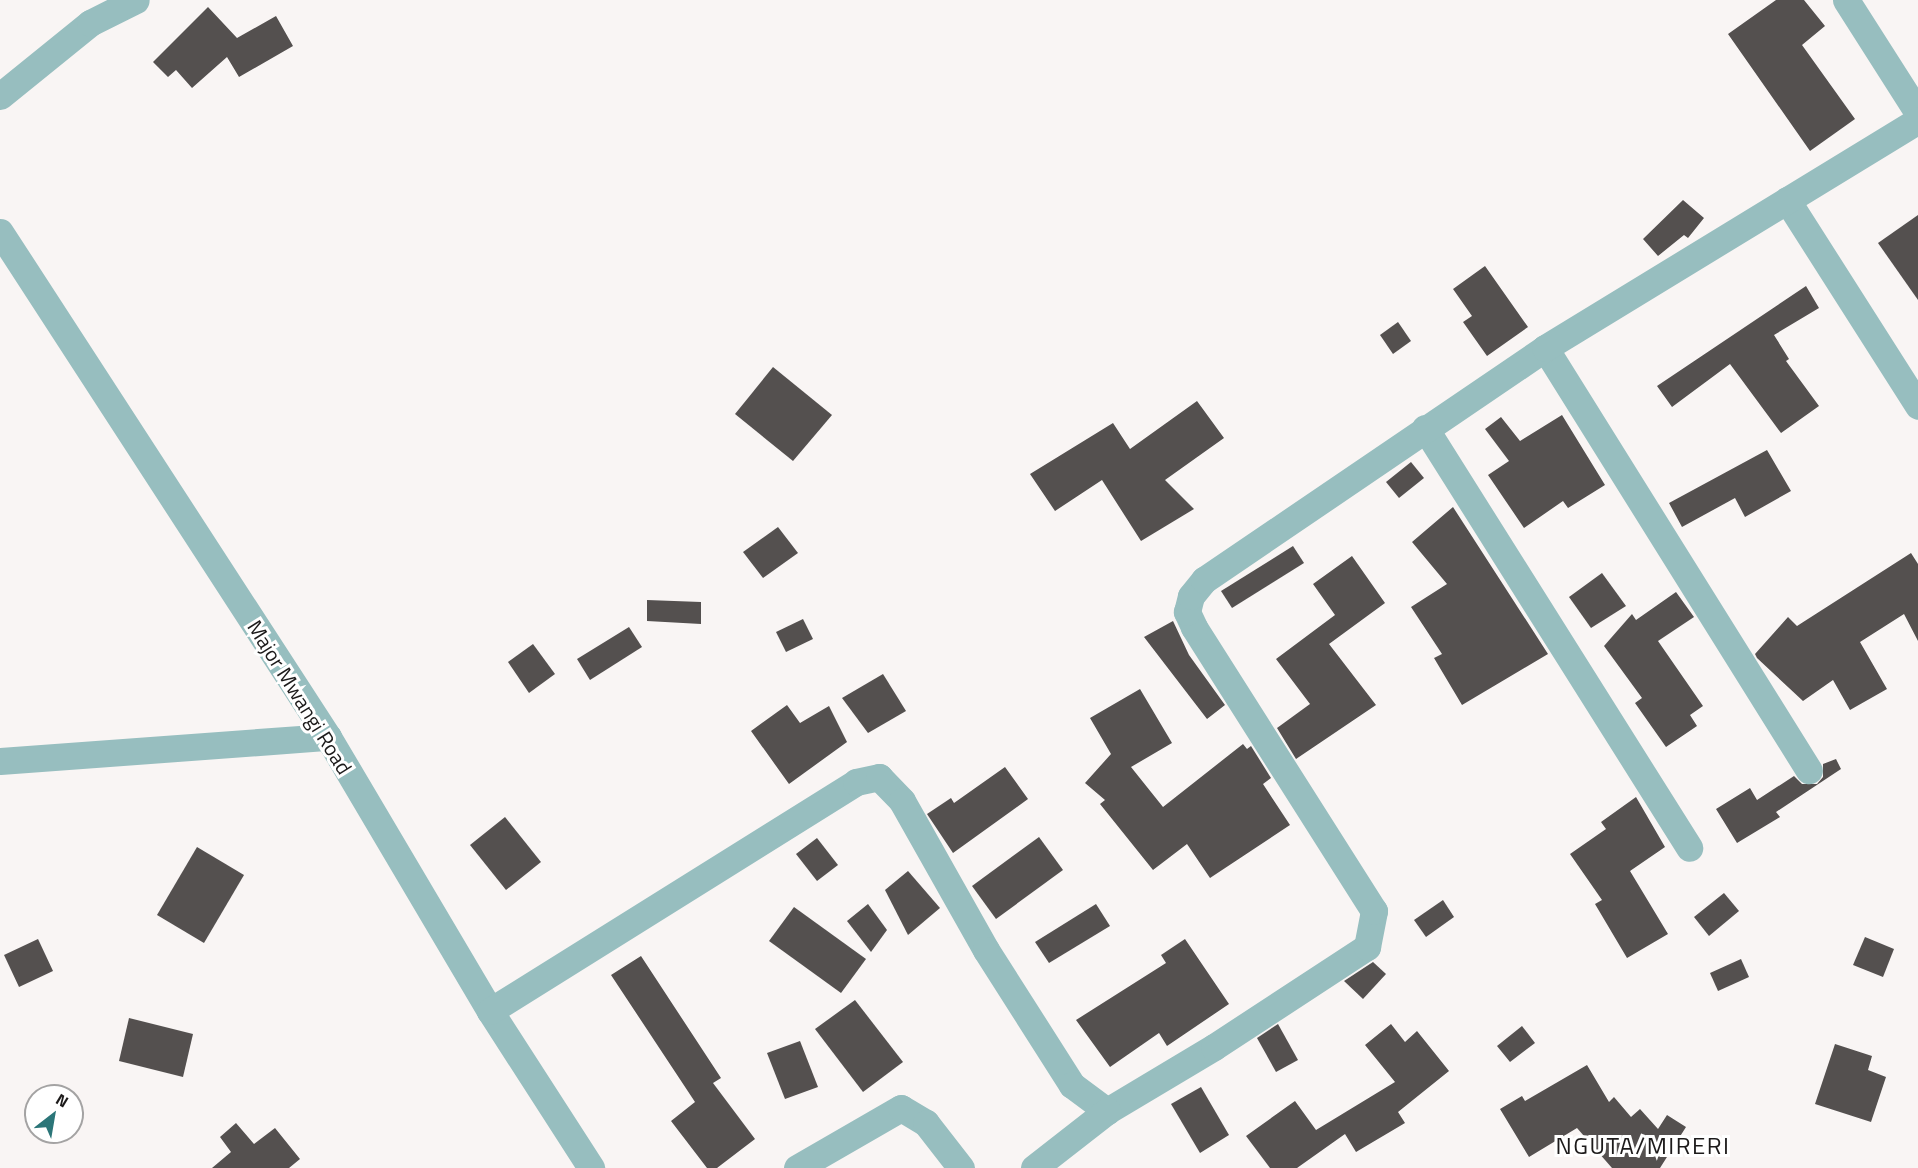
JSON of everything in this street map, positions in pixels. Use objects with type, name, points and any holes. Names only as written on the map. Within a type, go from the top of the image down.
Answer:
[{"type":"street","points":[[0,96],[90,23],[136,0]]},
{"type":"street","points":[[1846,0],[1918,113]]},
{"type":"street","points":[[1034,1168],[1107,1111],[1367,947],[1374,911],[1187,612],[1191,596],[1204,580],[1545,348],[1918,120]]},
{"type":"street","points":[[1786,200],[1918,406]]},
{"type":"street","name":"Major Mwangi Road","points":[[0,232],[328,737],[490,1011],[591,1168]]},
{"type":"street","points":[[1545,348],[1809,770]]},
{"type":"street","points":[[1425,428],[1689,848]]},
{"type":"street","points":[[0,761],[328,737]]},
{"type":"street","points":[[490,1011],[856,782],[879,777],[902,801],[986,950],[1072,1085],[1107,1111]]},
{"type":"street","points":[[797,1168],[901,1108],[926,1123],[961,1168]]},
{"type":"building","points":[[1776,0],[1804,0],[1825,26],[1802,45],[1855,119],[1810,151],[1728,34]]},
{"type":"building","points":[[208,7],[237,38],[276,16],[293,46],[239,77],[227,57],[192,88],[176,70],[168,77],[153,62]]},
{"type":"building","points":[[1683,200],[1704,218],[1688,238],[1684,235],[1658,256],[1643,239]]},
{"type":"building","points":[[1918,215],[1918,300],[1878,243]]},
{"type":"building","points":[[1485,266],[1528,327],[1487,356],[1463,322],[1472,316],[1453,289]]},
{"type":"building","points":[[1806,286],[1819,308],[1774,335],[1789,359],[1786,361],[1819,406],[1781,433],[1730,364],[1672,407],[1657,386]]},
{"type":"building","points":[[1398,322],[1411,341],[1393,354],[1380,335]]},
{"type":"building","points":[[773,367],[832,415],[793,461],[735,414]]},
{"type":"building","points":[[1197,401],[1224,438],[1165,480],[1194,509],[1141,541],[1102,480],[1055,511],[1030,474],[1113,423],[1130,449]]},
{"type":"building","points":[[1562,415],[1605,485],[1568,508],[1563,501],[1524,528],[1488,475],[1509,461],[1485,429],[1501,417],[1520,441]]},
{"type":"building","points":[[1767,450],[1791,491],[1745,517],[1735,498],[1682,527],[1669,503]]},
{"type":"building","points":[[1411,462],[1424,478],[1399,498],[1386,482]]},
{"type":"building","points":[[1453,507],[1548,654],[1462,705],[1434,658],[1442,654],[1411,607],[1447,584],[1412,542]]},
{"type":"building","points":[[778,527],[798,553],[763,578],[743,552]]},
{"type":"building","points":[[1293,546],[1304,563],[1232,608],[1221,591]]},
{"type":"building","points":[[1911,553],[1918,564],[1918,641],[1904,614],[1860,642],[1887,689],[1850,710],[1833,680],[1803,701],[1757,658],[1755,654],[1788,617],[1797,626]]},
{"type":"building","points":[[1352,556],[1385,603],[1329,644],[1376,705],[1296,759],[1277,728],[1310,704],[1276,659],[1335,615],[1313,584]]},
{"type":"building","points":[[1602,573],[1626,606],[1591,628],[1569,597]]},
{"type":"building","points":[[1676,592],[1694,617],[1658,641],[1703,706],[1690,715],[1697,726],[1666,747],[1635,703],[1642,698],[1604,646],[1632,614],[1636,620]]},
{"type":"building","points":[[647,600],[701,602],[701,624],[647,621]]},
{"type":"building","points":[[803,619],[813,639],[786,652],[776,632]]},
{"type":"building","points":[[1173,621],[1189,655],[1225,705],[1207,719],[1144,637]]},
{"type":"building","points":[[629,627],[642,647],[590,680],[577,659]]},
{"type":"building","points":[[533,644],[555,674],[529,693],[508,662]]},
{"type":"building","points":[[883,674],[906,711],[868,733],[842,698]]},
{"type":"building","points":[[1140,689],[1172,743],[1131,767],[1163,807],[1243,744],[1247,749],[1251,746],[1271,778],[1263,784],[1290,825],[1210,878],[1187,844],[1153,870],[1100,804],[1105,800],[1085,783],[1111,754],[1090,718]]},
{"type":"building","points":[[787,705],[800,723],[829,706],[847,742],[789,784],[751,731]]},
{"type":"building","points":[[1836,759],[1841,769],[1776,812],[1780,817],[1737,843],[1716,809],[1750,788],[1757,800],[1794,776],[1802,784],[1817,784],[1823,777],[1823,764]]},
{"type":"building","points":[[1005,767],[1028,799],[953,853],[927,814],[951,798],[954,803]]},
{"type":"building","points":[[1636,797],[1665,847],[1630,871],[1668,934],[1627,958],[1595,904],[1602,900],[1570,854],[1606,829],[1601,822]]},
{"type":"building","points":[[505,817],[541,862],[506,890],[470,845]]},
{"type":"building","points":[[1039,837],[1063,870],[996,919],[972,886]]},
{"type":"building","points":[[817,838],[838,865],[817,881],[796,854]]},
{"type":"building","points":[[197,847],[244,875],[204,943],[157,915]]},
{"type":"building","points":[[908,871],[940,908],[908,935],[885,890]]},
{"type":"building","points":[[1724,893],[1739,911],[1709,936],[1694,917]]},
{"type":"building","points":[[1443,900],[1454,917],[1426,937],[1414,920]]},
{"type":"building","points":[[868,904],[887,930],[871,952],[847,921]]},
{"type":"building","points":[[1096,904],[1110,926],[1049,963],[1035,942]]},
{"type":"building","points":[[794,907],[866,959],[841,993],[769,941]]},
{"type":"building","points":[[1865,937],[1894,949],[1883,977],[1853,965]]},
{"type":"building","points":[[38,939],[53,971],[19,987],[4,955]]},
{"type":"building","points":[[1185,939],[1229,1004],[1167,1046],[1159,1033],[1110,1067],[1076,1020],[1166,963],[1161,955]]},
{"type":"building","points":[[641,956],[721,1078],[713,1083],[755,1139],[717,1168],[707,1168],[671,1121],[695,1102],[611,975]]},
{"type":"building","points":[[1741,959],[1749,977],[1718,991],[1710,973]]},
{"type":"building","points":[[1373,962],[1386,974],[1363,999],[1344,981]]},
{"type":"building","points":[[855,1000],[903,1062],[863,1092],[815,1029]]},
{"type":"building","points":[[129,1018],[193,1034],[183,1077],[119,1061]]},
{"type":"building","points":[[1278,1024],[1298,1060],[1276,1072],[1257,1038]]},
{"type":"building","points":[[1391,1024],[1405,1042],[1417,1031],[1449,1071],[1398,1112],[1405,1123],[1356,1152],[1345,1134],[1297,1168],[1270,1168],[1246,1136],[1295,1101],[1316,1130],[1395,1082],[1365,1045]]},
{"type":"building","points":[[1522,1026],[1535,1043],[1510,1062],[1497,1046]]},
{"type":"building","points":[[800,1041],[818,1087],[785,1099],[767,1053]]},
{"type":"building","points":[[1835,1044],[1872,1056],[1868,1070],[1886,1077],[1871,1122],[1815,1104]]},
{"type":"building","points":[[1587,1065],[1609,1102],[1614,1097],[1631,1117],[1640,1109],[1658,1129],[1667,1115],[1686,1127],[1660,1168],[1612,1168],[1577,1128],[1529,1157],[1500,1109],[1522,1096],[1525,1101]]},
{"type":"building","points":[[1201,1087],[1229,1135],[1200,1153],[1171,1104]]},
{"type":"building","points":[[236,1123],[254,1144],[275,1128],[300,1159],[289,1168],[212,1168],[231,1152],[220,1137]]},
{"type":"district","name":"NGUTA/MIRERI","points":[[1643,1146]]}]
